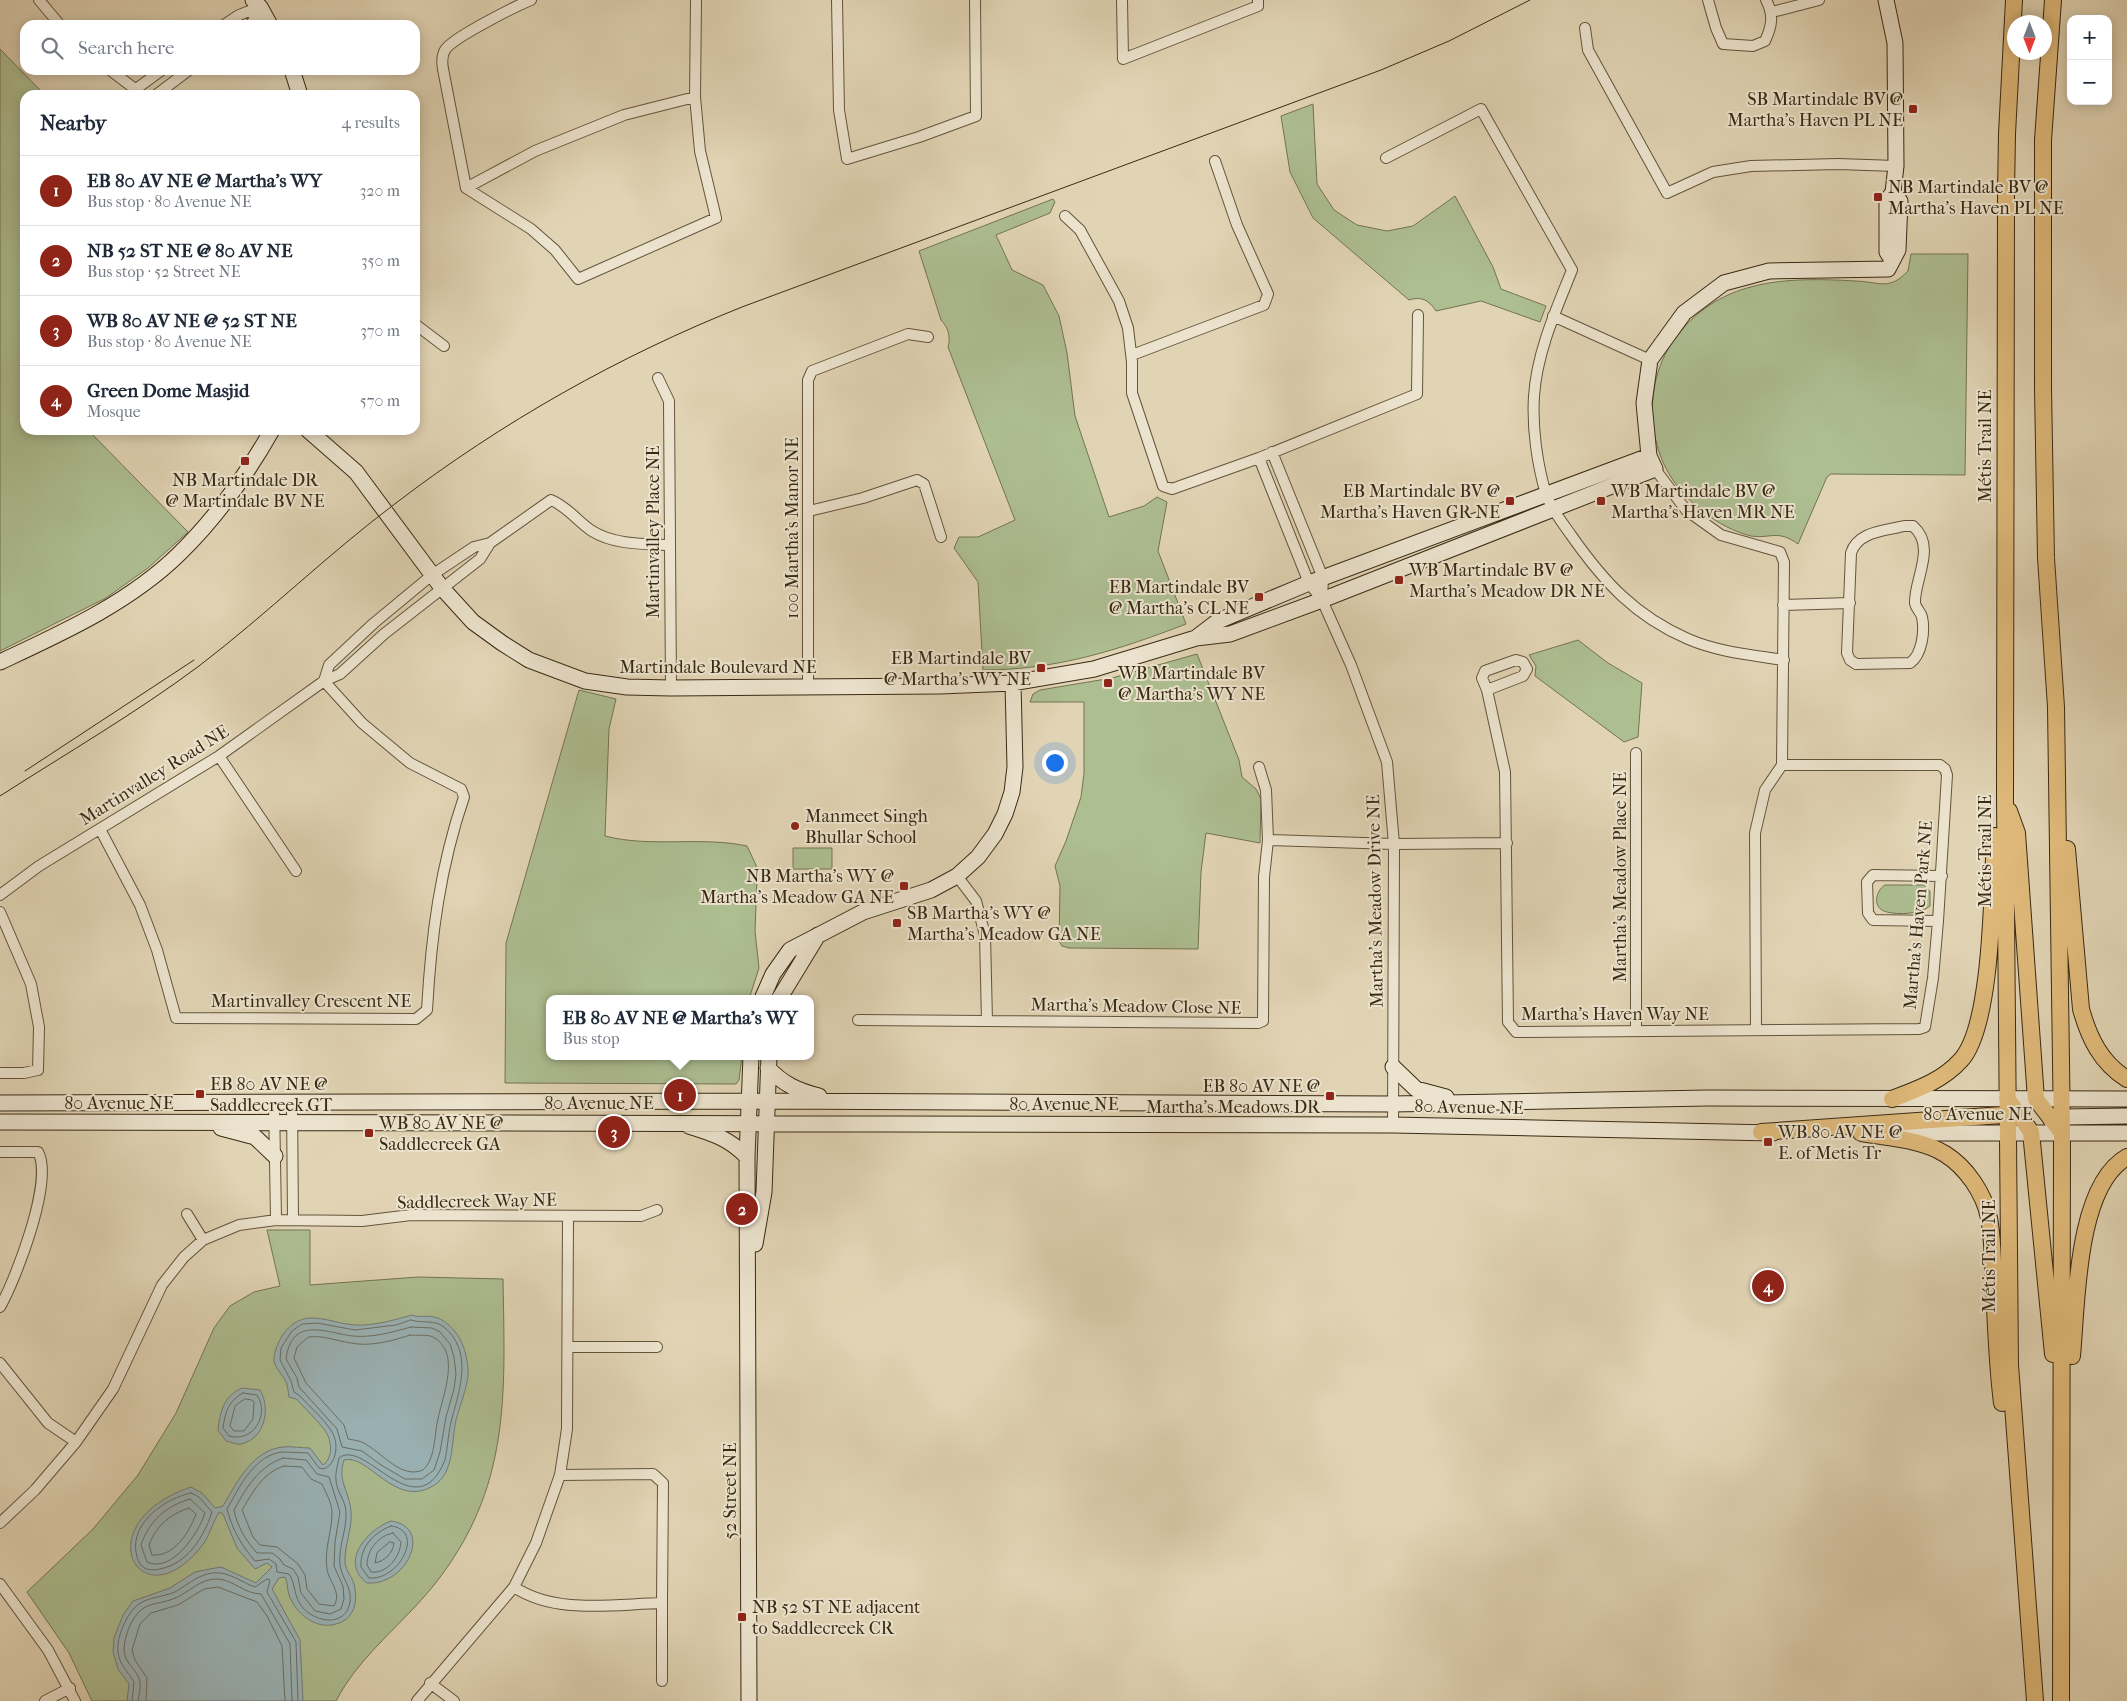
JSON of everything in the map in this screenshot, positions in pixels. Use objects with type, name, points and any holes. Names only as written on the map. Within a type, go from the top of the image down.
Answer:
[{"type":"main road","name":"Métis Trail NE","points":[[2007,1098],[2005,797],[2006,134],[2014,0]]},
{"type":"main road","points":[[2053,0],[2044,140],[2043,388],[2046,558],[2056,707],[2081,1009],[2088,1034],[2099,1053],[2115,1072],[2127,1079]]},
{"type":"main road","points":[[2056,707],[2061,1098],[2059,1124],[2062,1448],[2061,1701]]},
{"type":"main road","points":[[1892,1098],[1925,1087],[1944,1076],[1969,1050],[1980,1024],[1986,981],[1995,835],[2005,797]]},
{"type":"main road","points":[[2005,797],[2017,833],[2039,1103],[2059,1124]]},
{"type":"main road","points":[[2007,1098],[2022,1122],[2062,1448]]},
{"type":"main road","points":[[1761,1132],[2022,1122],[2039,1103],[2061,1098]]},
{"type":"main road","name":"Métis Trail NE","points":[[2022,1122],[2008,1133],[2010,1365],[2035,1701]]},
{"type":"main road","points":[[1861,1133],[1922,1144],[1945,1154],[1966,1171],[1981,1195],[1989,1217],[1998,1368],[2028,1599]]},
{"type":"main road","points":[[2062,1448],[2085,1234],[2093,1199],[2104,1180],[2127,1157]]},
{"type":"street","points":[[39,0],[56,20]]},
{"type":"street","points":[[531,0],[468,33],[446,49],[442,60],[443,69],[466,188],[532,229],[555,250],[578,279],[716,218],[700,150],[695,97],[696,0]]},
{"type":"street","points":[[837,0],[839,110],[847,159],[919,137],[976,116],[976,0]]},
{"type":"street","points":[[1122,0],[1123,59],[1258,6],[1258,0]]},
{"type":"street","points":[[1708,0],[1723,44],[1753,46],[1765,41],[1771,28],[1772,12],[1766,0]]},
{"type":"street","points":[[1772,12],[1819,0]]},
{"type":"street","points":[[1756,1030],[1755,833],[1765,790],[1782,765],[1784,562],[1780,552],[1721,535],[1686,510],[1652,462],[1644,403],[1650,360],[1684,313],[1724,283],[1769,271],[1888,270],[1898,250],[1900,201],[1893,192],[1896,166],[1895,43],[1886,0]]},
{"type":"street","points":[[231,20],[261,2]]},
{"type":"street","points":[[253,20],[261,2]]},
{"type":"street","points":[[261,2],[268,20]]},
{"type":"street","points":[[1585,28],[1588,50],[1667,194],[1713,172],[1751,166],[1838,164],[1896,166]]},
{"type":"street","points":[[117,75],[136,90]]},
{"type":"street","points":[[141,90],[157,75]]},
{"type":"street","points":[[163,90],[182,75]]},
{"type":"street","points":[[294,75],[298,90]]},
{"type":"street","points":[[466,188],[535,151],[624,115],[695,97]]},
{"type":"street","points":[[1386,158],[1481,109],[1572,270],[1553,316],[1539,365],[1534,397],[1536,442],[1546,494],[1553,509],[1593,567],[1618,594],[1646,618],[1689,640],[1732,653],[1784,660]]},
{"type":"street","points":[[1132,355],[1264,305],[1268,294],[1237,225],[1216,161]]},
{"type":"street","points":[[1064,216],[1080,230],[1119,301],[1128,328],[1132,355],[1132,393],[1164,486],[1172,489],[1258,458],[1417,394],[1418,315]]},
{"type":"street","points":[[1553,316],[1650,360]]},
{"type":"street","points":[[420,328],[444,346]]},
{"type":"street","name":"100 Martha's Manor NE","points":[[808,686],[808,380],[812,371],[908,334],[928,337]]},
{"type":"street","name":"Martinvalley Place NE","points":[[658,378],[669,401],[672,688]]},
{"type":"street","points":[[0,662],[90,618],[149,579],[178,555],[234,492],[269,435]]},
{"type":"street","name":"Martindale Boulevard NE","points":[[314,435],[356,472],[442,588],[474,622],[522,656],[548,669],[585,681],[627,687],[672,688],[1013,683],[1094,669],[1196,638],[1230,634],[1322,600],[1553,509],[1652,462]]},
{"type":"street","points":[[1272,452],[1323,578],[1322,600]]},
{"type":"street","points":[[1258,458],[1309,584],[1322,600]]},
{"type":"street","name":"Martindale Boulevard NE","points":[[1196,638],[1218,620],[1323,578],[1546,494],[1652,462]]},
{"type":"street","points":[[809,511],[863,498],[917,480],[924,484],[941,537]]},
{"type":"street","points":[[490,543],[551,500],[563,505],[593,531],[629,543],[670,545]]},
{"type":"street","points":[[1904,526],[1913,526],[1923,538],[1923,572],[1916,584],[1915,606],[1922,616],[1921,651],[1917,658],[1910,663],[1856,664],[1850,660],[1847,653],[1850,603],[1851,553],[1854,544],[1861,537],[1904,526]]},
{"type":"street","name":"Martinvalley Road NE","points":[[324,681],[329,665],[374,623],[432,575],[474,547],[490,543]]},
{"type":"street","name":"Martinvalley Road NE","points":[[0,895],[39,866],[219,756],[324,681],[340,674],[384,634],[480,559],[490,543]]},
{"type":"street","name":"Martha's Meadow Drive NE","points":[[1322,600],[1351,665],[1387,762],[1394,844],[1394,1125]]},
{"type":"street","points":[[1783,605],[1850,603]]},
{"type":"street","name":"Martinvalley Crescent NE","points":[[100,829],[140,905],[157,950],[176,1018],[416,1019],[427,1010],[430,951],[439,887],[464,797],[461,789],[410,763],[362,723],[324,681]]},
{"type":"street","points":[[764,995],[773,974],[790,950],[863,912],[931,890],[958,876],[978,858],[995,834],[1005,814],[1012,792],[1015,766],[1013,683]]},
{"type":"street","points":[[1259,767],[1266,790],[1268,840],[1394,844],[1507,843],[1505,772],[1487,690]]},
{"type":"street","name":"Martha's Meadow Place NE","points":[[1636,753],[1636,1031]]},
{"type":"street","points":[[219,756],[296,871]]},
{"type":"street","name":"Martha's Haven Park NE","points":[[1756,1030],[1918,1030],[1925,1027],[1931,996],[1942,876],[1947,775],[1940,765],[1782,765]]},
{"type":"street","name":"Martha's Meadow Close NE","points":[[858,1020],[1258,1023],[1263,1021],[1264,877],[1268,840]]},
{"type":"street","name":"Martha's Haven Way NE","points":[[1507,843],[1508,1022],[1516,1032],[1756,1030]]},
{"type":"street","points":[[1938,921],[1873,920],[1868,913],[1867,882],[1873,876],[1881,875],[1942,876]]},
{"type":"street","points":[[958,876],[976,901],[985,935],[988,1021]]},
{"type":"street","points":[[0,912],[31,984],[39,1027],[38,1070],[24,1073],[0,1073]]},
{"type":"street","points":[[781,995],[819,934]]},
{"type":"street","name":"52 Street NE","points":[[749,1701],[749,1280],[747,1157],[751,1060]]},
{"type":"street","points":[[769,1062],[780,1080],[796,1090],[845,1102]]},
{"type":"street","name":"52 Street NE","points":[[749,1280],[764,1192],[769,1062]]},
{"type":"street","points":[[1393,1067],[1416,1089],[1482,1103]]},
{"type":"street","name":"80 Avenue NE","points":[[0,1103],[845,1102],[1394,1104],[1707,1098],[2007,1098],[2039,1103]]},
{"type":"street","points":[[2061,1098],[2127,1099]]},
{"type":"street","points":[[274,1103],[276,1220]]},
{"type":"street","points":[[292,1103],[293,1220]]},
{"type":"street","points":[[2059,1124],[2127,1116]]},
{"type":"street","points":[[190,1121],[255,1137],[275,1156]]},
{"type":"street","name":"80 Avenue NE","points":[[0,1122],[768,1122],[1394,1125],[1861,1133],[2008,1133],[2022,1122],[2059,1124]]},
{"type":"street","points":[[673,1122],[717,1135],[731,1142],[747,1157]]},
{"type":"street","points":[[2059,1124],[2127,1133]]},
{"type":"street","points":[[0,1152],[38,1152],[43,1160],[36,1216],[19,1267],[0,1307]]},
{"type":"street","points":[[568,1216],[641,1216],[657,1210]]},
{"type":"street","points":[[187,1214],[203,1240]]},
{"type":"street","name":"Saddlecreek Way NE","points":[[0,1523],[35,1490],[76,1442],[113,1389],[162,1285],[184,1257],[203,1240],[240,1225],[276,1220],[362,1221],[411,1215],[568,1216],[567,1429],[560,1475],[536,1543],[514,1587],[430,1683],[417,1701]]},
{"type":"street","points":[[568,1347],[657,1346]]},
{"type":"street","points":[[0,1364],[48,1423],[76,1442]]},
{"type":"street","points":[[560,1475],[653,1474],[663,1483],[662,1681]]},
{"type":"street","points":[[0,1584],[48,1650],[70,1688],[75,1701]]},
{"type":"street","points":[[514,1587],[529,1597],[547,1602],[574,1605],[662,1603]]},
{"type":"street","points":[[430,1683],[454,1701]]},
{"type":"street","points":[[45,1701],[70,1688]]},
{"type":"green space","points":[[0,49],[20,69],[20,75],[25,75],[40,90],[20,90],[20,435],[93,435],[188,532],[148,568],[106,598],[0,651]]},
{"type":"green space","points":[[1313,104],[1317,184],[1334,210],[1357,225],[1387,231],[1413,226],[1455,196],[1493,267],[1501,289],[1546,306],[1540,322],[1481,301],[1436,311],[1431,304],[1424,300],[1417,298],[1409,300],[1313,218],[1290,172],[1281,116]]},
{"type":"green space","points":[[1053,199],[1055,202],[1050,213],[996,235],[1012,270],[1043,285],[1059,316],[1067,353],[1075,416],[1109,517],[1144,506],[1157,497],[1167,502],[1158,551],[1186,624],[1087,657],[1036,666],[983,670],[978,582],[954,548],[959,537],[978,537],[1015,520],[948,347],[948,332],[941,320],[919,251]]},
{"type":"green space","points":[[1911,254],[1968,254],[1965,475],[1831,474],[1827,477],[1798,544],[1785,537],[1751,536],[1726,527],[1688,498],[1669,474],[1660,455],[1654,432],[1653,405],[1656,379],[1665,354],[1690,322],[1709,305],[1731,294],[1754,286],[1803,280],[1890,283],[1908,271]]},
{"type":"green space","points":[[1578,640],[1608,663],[1642,683],[1638,737],[1624,742],[1535,676],[1536,666],[1529,655]]},
{"type":"green space","points":[[1197,654],[1239,760],[1242,777],[1256,789],[1261,799],[1260,843],[1206,833],[1201,872],[1198,949],[1069,948],[1062,946],[1059,941],[1060,886],[1055,866],[1081,797],[1084,773],[1084,702],[1030,702],[1033,694],[1040,690],[1112,678]]},
{"type":"green space","points":[[579,690],[616,699],[609,729],[605,836],[640,841],[712,842],[747,846],[756,865],[755,931],[759,968],[750,995],[546,995],[546,1060],[742,1060],[739,1080],[736,1084],[505,1083],[506,943]]},
{"type":"green space","points":[[793,848],[832,848],[832,869],[793,869]]},
{"type":"green space","points":[[1885,885],[1924,885],[1930,891],[1930,906],[1921,911],[1904,914],[1882,910],[1877,904],[1877,895]]},
{"type":"green space","points":[[267,1230],[310,1230],[310,1285],[418,1277],[503,1279],[504,1363],[498,1440],[490,1476],[478,1513],[459,1549],[434,1585],[357,1669],[336,1701],[92,1701],[69,1653],[27,1592],[93,1529],[138,1475],[176,1413],[214,1328],[230,1306],[254,1292],[280,1286]]},
{"type":"water","points":[[412,1315],[434,1317],[446,1322],[464,1347],[468,1376],[456,1420],[449,1465],[440,1480],[433,1486],[419,1491],[406,1491],[394,1486],[363,1464],[353,1460],[344,1460],[342,1474],[351,1511],[345,1563],[354,1584],[356,1597],[354,1609],[342,1622],[321,1625],[308,1619],[296,1608],[289,1595],[285,1577],[279,1578],[272,1589],[300,1640],[303,1701],[127,1701],[129,1684],[118,1669],[113,1652],[114,1638],[123,1615],[133,1601],[170,1588],[195,1572],[221,1567],[256,1583],[272,1567],[267,1563],[255,1569],[237,1548],[223,1514],[219,1512],[204,1543],[181,1566],[160,1575],[144,1572],[133,1560],[131,1543],[138,1523],[158,1503],[191,1487],[202,1493],[215,1508],[223,1506],[246,1469],[262,1454],[272,1449],[283,1447],[310,1448],[323,1465],[328,1459],[330,1452],[328,1436],[319,1423],[296,1399],[289,1397],[286,1382],[274,1362],[277,1345],[282,1336],[298,1321],[307,1318],[325,1319],[345,1324],[369,1325]]},
{"type":"water","points":[[242,1388],[260,1390],[265,1405],[265,1414],[264,1422],[256,1436],[249,1441],[238,1444],[226,1441],[218,1430],[224,1405],[231,1395]]},
{"type":"water","points":[[391,1521],[404,1526],[411,1534],[413,1544],[410,1555],[404,1566],[394,1575],[381,1581],[367,1583],[359,1575],[356,1557],[365,1539],[382,1525]]},
{"type":"tram line","points":[[0,796],[126,716],[199,666],[371,523],[436,473],[520,418],[606,369],[696,326],[742,307],[1381,70],[1449,41],[1530,0]]},
{"type":"tram line","points":[[25,771],[194,660]]},
{"type":"place","name":"SB Martindale BV @ Martha's Haven PL NE","points":[[1913,109]]},
{"type":"place","name":"NB Martindale BV @ Martha's Haven PL NE","points":[[1878,197]]},
{"type":"place","name":"NB Martindale DR @ Martindale BV NE","points":[[245,461]]},
{"type":"place","name":"EB Martindale BV @ Martha's Haven GR NE","points":[[1510,501]]},
{"type":"place","name":"WB Martindale BV @ Martha's Haven MR NE","points":[[1601,501]]},
{"type":"place","name":"WB Martindale BV @ Martha's Meadow DR NE","points":[[1399,580]]},
{"type":"place","name":"EB Martindale BV @ Martha's CL NE","points":[[1259,597]]},
{"type":"place","name":"EB Martindale BV @ Martha's WY NE","points":[[1041,668]]},
{"type":"place","name":"WB Martindale BV @ Martha's WY NE","points":[[1108,683]]},
{"type":"place","name":"Manmeet Singh Bhullar School","points":[[795,826]]},
{"type":"place","name":"NB Martha's WY @ Martha's Meadow GA NE","points":[[904,886]]},
{"type":"place","name":"SB Martha's WY @ Martha's Meadow GA NE","points":[[897,923]]},
{"type":"place","name":"EB 80 AV NE @ Saddlecreek GT","points":[[200,1094]]},
{"type":"place","name":"EB 80 AV NE @ Martha's WY","points":[[680,1095]]},
{"type":"place","name":"EB 80 AV NE @ Martha's Meadows DR","points":[[1330,1096]]},
{"type":"place","name":"WB 80 AV NE @ 52 ST NE","points":[[614,1132]]},
{"type":"place","name":"WB 80 AV NE @ Saddlecreek GA","points":[[369,1133]]},
{"type":"place","name":"WB 80 AV NE @ E. of Metis Tr","points":[[1768,1142]]},
{"type":"place","name":"NB 52 ST NE @ 80 AV NE","points":[[742,1209]]},
{"type":"place","name":"Green Dome Masjid","points":[[1768,1286]]},
{"type":"place","name":"NB 52 ST NE adjacent to Saddlecreek CR","points":[[742,1617]]}]
